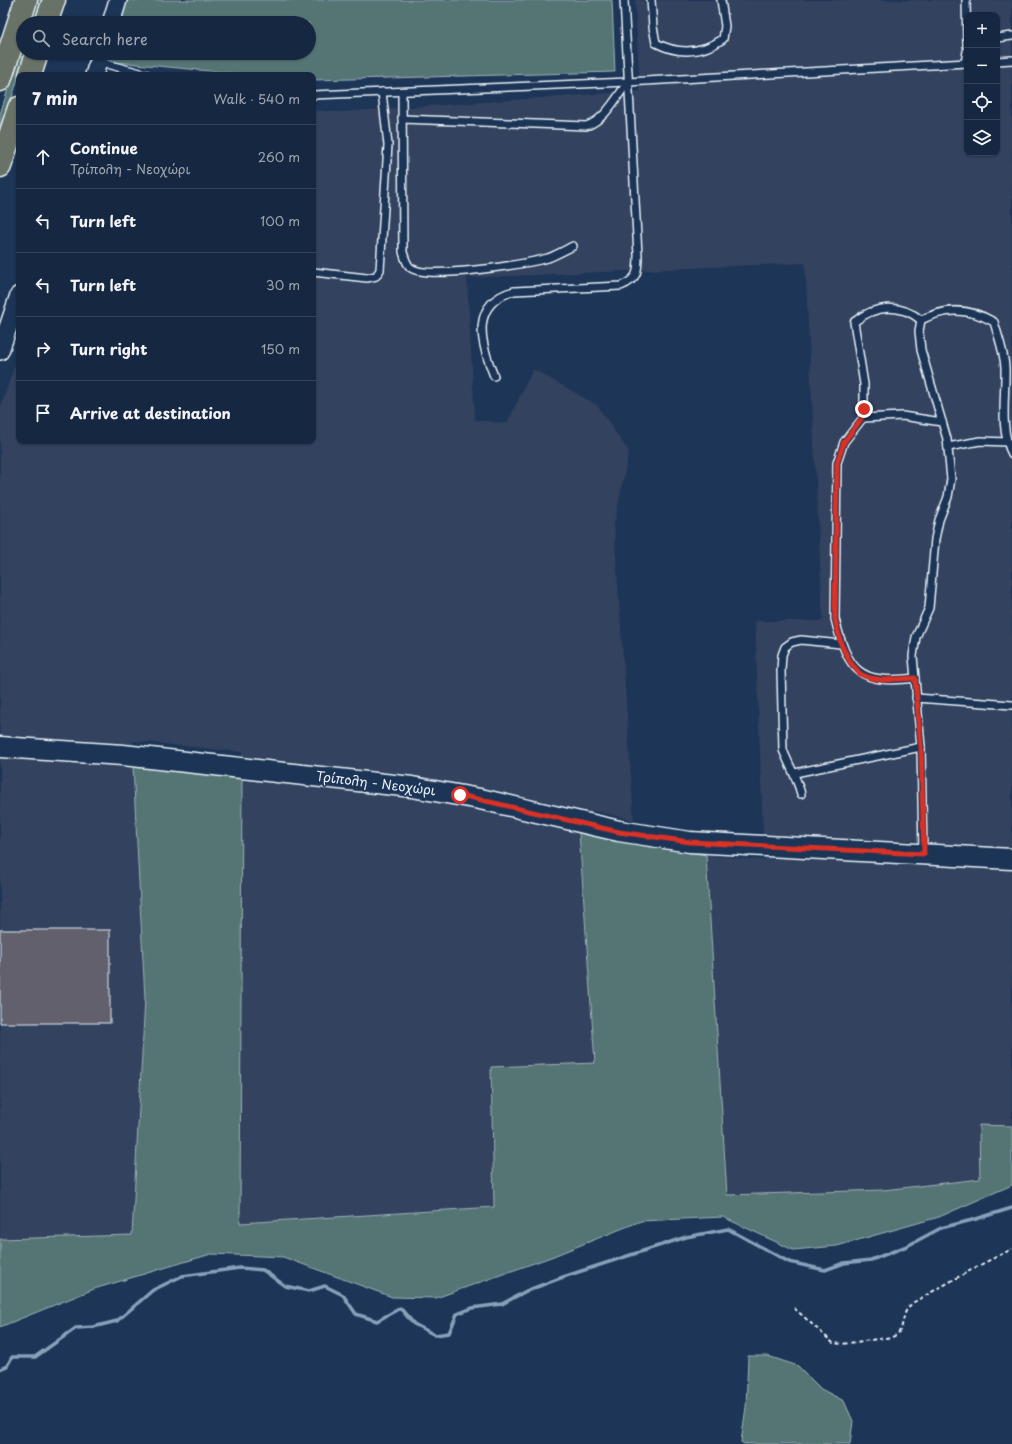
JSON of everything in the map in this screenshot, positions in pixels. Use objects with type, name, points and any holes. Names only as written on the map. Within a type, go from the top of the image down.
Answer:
[{"type":"highway","points":[[21,16],[26,0]]},
{"type":"highway","points":[[48,16],[54,0]]},
{"type":"highway","points":[[0,80],[16,31]]},
{"type":"highway","points":[[31,72],[35,60]]},
{"type":"highway","points":[[0,166],[16,117]]},
{"type":"main road","name":"Τρίπολη - Νεοχώρι","points":[[0,747],[123,755],[412,787],[480,799],[619,832],[690,842],[1012,859]]},
{"type":"street","points":[[112,16],[118,0]]},
{"type":"street","points":[[0,351],[16,304]]},
{"type":"lane","points":[[494,376],[486,357],[482,324],[487,307],[501,295],[514,291],[621,286],[630,282],[635,277],[638,255],[624,0]]},
{"type":"lane","points":[[650,0],[652,27],[656,43],[673,50],[682,51],[708,48],[723,39],[725,26],[721,0]]},
{"type":"lane","points":[[966,0],[966,12]]},
{"type":"lane","points":[[1000,38],[1012,36]]},
{"type":"lane","points":[[1000,61],[1012,60]]},
{"type":"lane","points":[[98,63],[136,72]]},
{"type":"lane","points":[[316,95],[628,82],[964,63]]},
{"type":"lane","points":[[402,119],[586,126],[594,124],[602,117],[628,82]]},
{"type":"lane","points":[[316,272],[367,278],[376,276],[380,270],[388,145],[382,92]]},
{"type":"lane","points":[[402,92],[403,252],[406,262],[412,268],[420,272],[437,273],[484,268],[548,258],[573,246]]},
{"type":"lane","points":[[915,678],[883,680],[870,678],[860,674],[850,662],[841,644],[835,619],[837,463],[844,442],[862,418],[864,384],[854,322],[869,312],[886,308],[908,312],[921,320]]},
{"type":"lane","points":[[921,320],[940,312],[960,310],[978,314],[994,322],[1005,366],[1005,424],[1012,454]]},
{"type":"lane","points":[[921,320],[919,331],[921,350],[948,447],[951,479],[948,497],[939,520],[935,539],[929,608],[915,643],[913,656],[921,747],[924,854]]},
{"type":"lane","points":[[862,418],[902,416],[942,422]]},
{"type":"lane","points":[[948,447],[980,441],[1008,442]]},
{"type":"lane","points":[[801,794],[795,773],[787,762],[783,750],[782,655],[785,647],[792,642],[801,640],[841,644]]},
{"type":"lane","points":[[916,698],[1012,705]]},
{"type":"lane","points":[[795,773],[921,747]]},
{"type":"path","points":[[794,1308],[833,1343],[842,1344],[892,1337],[898,1335],[907,1310],[914,1302],[978,1266],[1012,1250]]},
{"type":"shaded area","points":[[635,0],[1012,0],[1012,1126],[980,1125],[980,1179],[883,1190],[727,1196],[706,855],[764,860],[755,621],[823,621],[805,263],[467,278],[475,420],[507,423],[533,369],[597,405],[629,452],[614,525],[634,820],[594,811],[579,833],[595,1064],[491,1067],[494,1207],[240,1223],[242,752],[133,741],[145,999],[132,1235],[0,1239],[0,409],[16,361],[16,444],[316,444],[316,110],[340,112],[640,91]]},
{"type":"green space","points":[[37,0],[44,0],[38,16],[31,16]]},
{"type":"green space","points":[[124,0],[612,0],[615,72],[316,80],[316,72],[220,72],[105,61],[316,60],[316,16],[119,16]]},
{"type":"green space","points":[[17,60],[24,60],[20,72],[16,72],[16,85],[0,135],[0,114]]},
{"type":"green space","points":[[133,766],[242,776],[240,1223],[494,1207],[491,1067],[595,1063],[579,832],[706,855],[727,1195],[883,1190],[980,1179],[979,1125],[1012,1126],[1012,1185],[939,1217],[837,1246],[793,1250],[723,1217],[641,1221],[551,1257],[436,1298],[392,1297],[283,1257],[211,1254],[94,1289],[0,1327],[0,1239],[132,1235],[145,999]]},
{"type":"green space","points":[[748,1356],[768,1356],[798,1366],[821,1389],[844,1401],[853,1421],[850,1444],[744,1444],[741,1442],[746,1407]]},
{"type":"building","points":[[0,930],[110,930],[110,1023],[0,1023]]},
{"type":"waterway","points":[[0,1369],[7,1366],[12,1357],[35,1357],[76,1328],[93,1327],[117,1321],[153,1290],[182,1276],[240,1268],[263,1270],[285,1286],[309,1291],[325,1286],[343,1295],[356,1314],[377,1321],[400,1308],[414,1324],[435,1335],[449,1333],[457,1314],[472,1308],[502,1304],[526,1291],[563,1277],[686,1237],[728,1229],[789,1262],[825,1270],[844,1263],[871,1260],[907,1246],[941,1228],[1012,1208]]},
{"type":"route","points":[[460,795],[619,832],[656,838],[724,845],[924,854],[921,747],[915,678],[903,680],[883,680],[870,678],[860,674],[850,662],[841,644],[835,619],[837,463],[844,442],[862,418],[864,409]]}]
